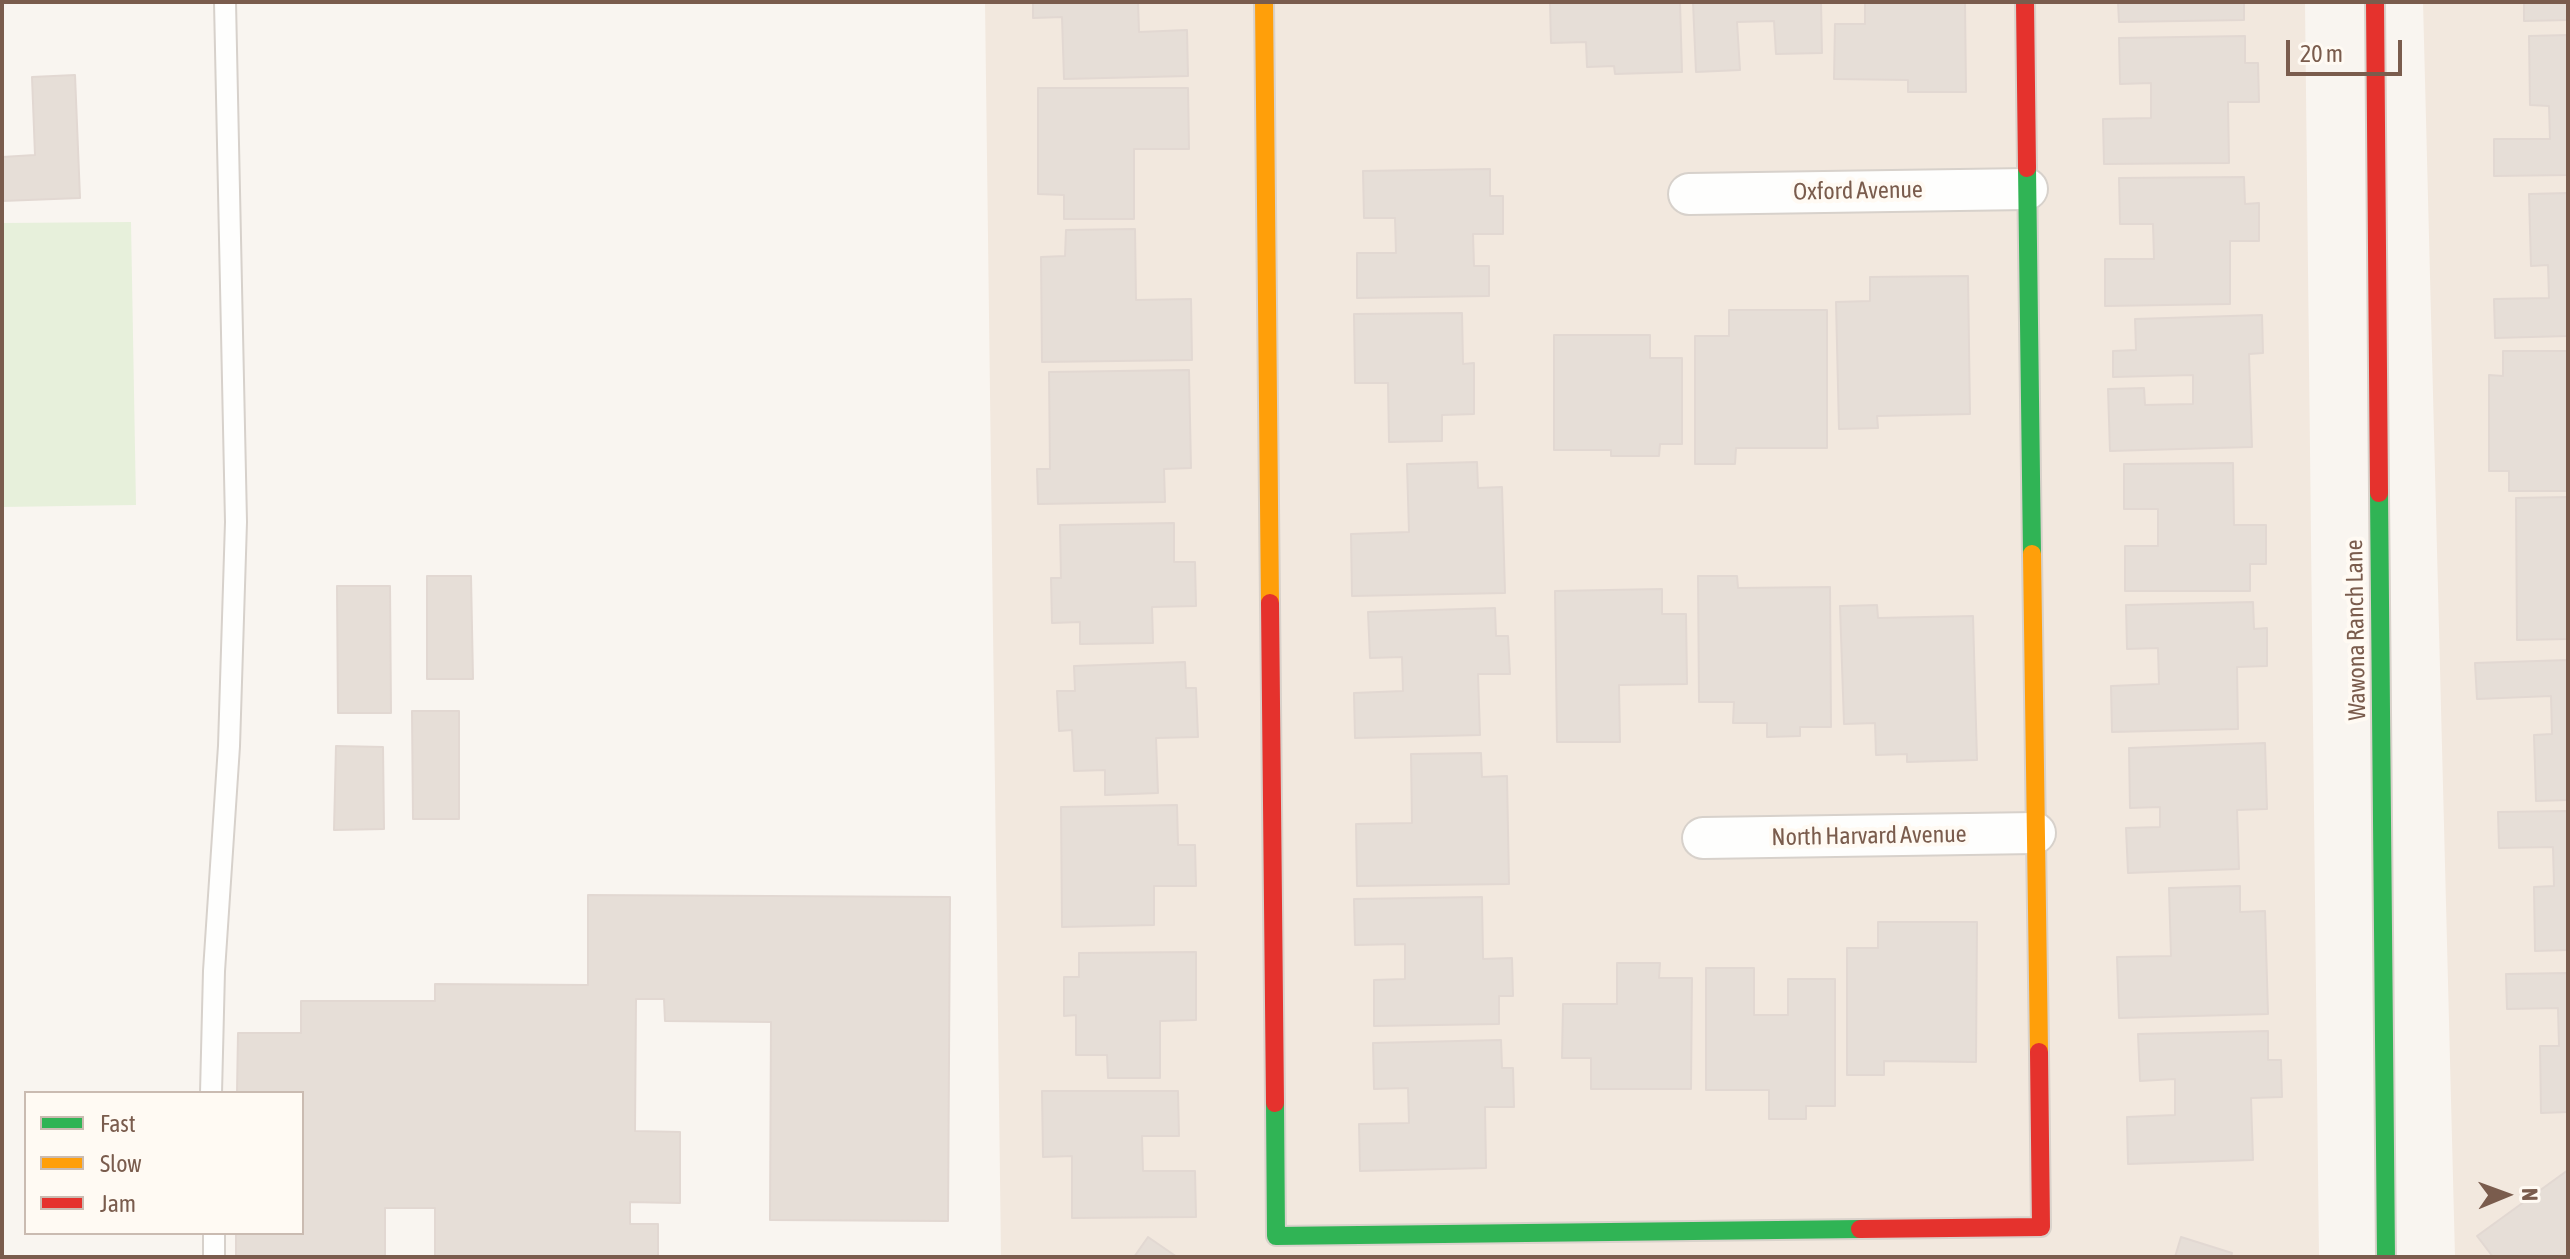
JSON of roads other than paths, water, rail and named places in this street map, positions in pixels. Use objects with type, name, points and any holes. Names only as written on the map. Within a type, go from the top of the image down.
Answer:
[{"type":"street","points":[[1264,2],[1276,1236],[2041,1227],[2025,2]]},
{"type":"street","name":"Wawona Ranch Lane","points":[[2375,2],[2386,1257]]},
{"type":"street","name":"Oxford Avenue","points":[[1689,194],[2027,189]]},
{"type":"street","name":"North Harvard Avenue","points":[[1703,838],[2035,833]]},
{"type":"lane","points":[[211,1091],[214,971],[229,746],[236,522],[225,2]]},
{"type":"lane","points":[[214,1235],[214,1257]]}]
